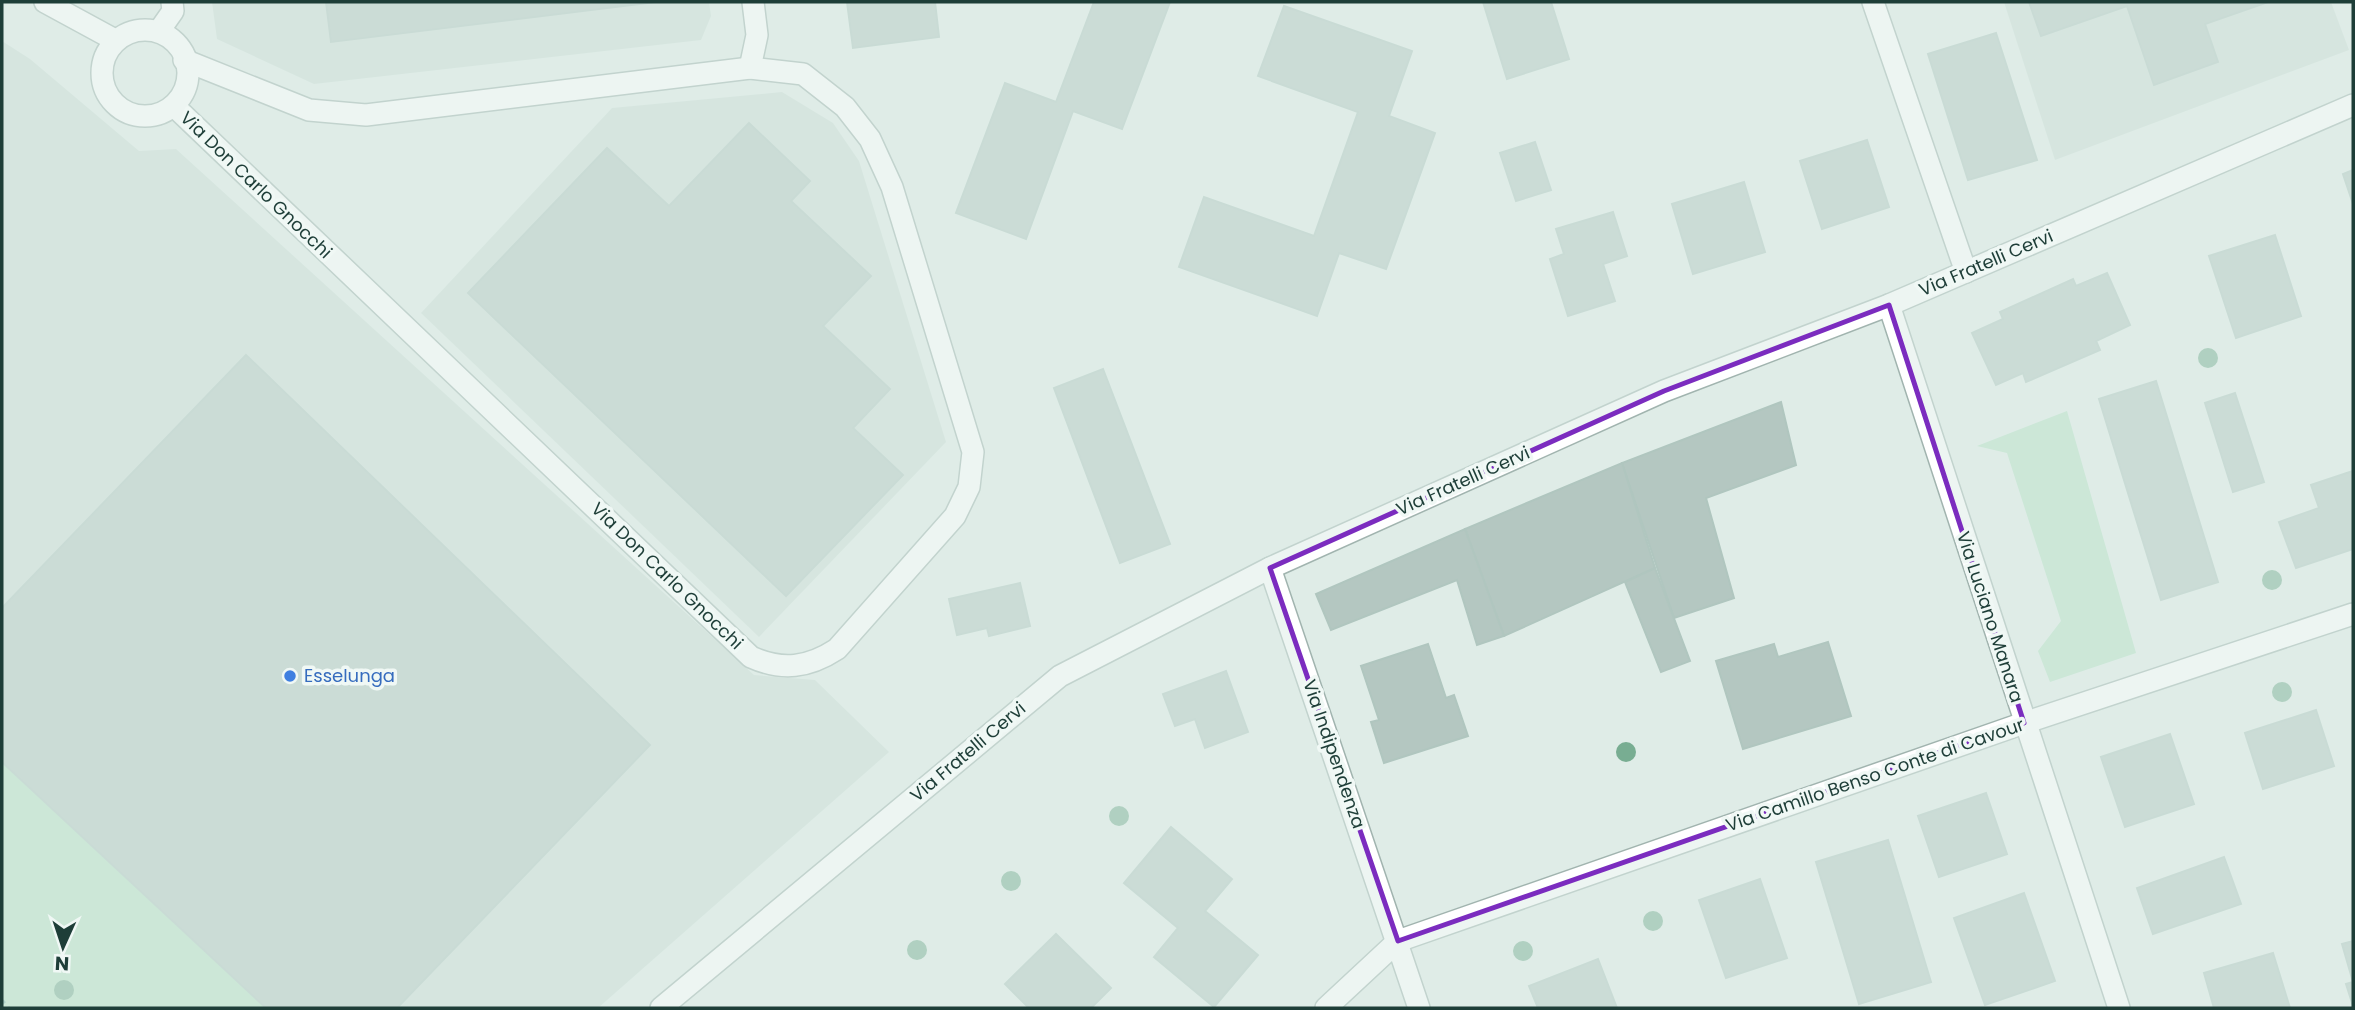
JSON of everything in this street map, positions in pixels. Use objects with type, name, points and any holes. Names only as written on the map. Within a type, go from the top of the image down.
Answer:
[{"type":"street","points":[[45,2],[115,40],[147,29],[159,31],[173,12],[172,2]]},
{"type":"street","points":[[750,68],[757,34],[753,2]]},
{"type":"street","points":[[1872,2],[1966,272]]},
{"type":"street","name":"Via Don Carlo Gnocchi","points":[[115,40],[100,72],[112,104],[142,118],[175,107],[190,76],[178,44],[159,31]]},
{"type":"street","name":"Via Don Carlo Gnocchi","points":[[175,107],[751,657],[772,666],[817,662],[837,649],[955,516],[969,487],[973,452],[881,158],[845,107],[803,74],[750,68],[366,115],[309,110],[184,60]]},
{"type":"street","name":"Via Fratelli Cervi","points":[[661,1008],[1059,676],[1270,568],[1664,391],[1889,304],[2353,105]]},
{"type":"street","name":"Via Luciano Manara","points":[[1889,304],[2119,1008]]},
{"type":"street","name":"Via Indipendenza","points":[[1270,568],[1419,1008]]},
{"type":"street","name":"Via Camillo Benso Conte di Cavour","points":[[1398,941],[2024,723],[2353,614]]},
{"type":"street","points":[[1326,1008],[1398,941]]},
{"type":"path","points":[[2,1000],[8,1008]]},
{"type":"highlighted area","points":[[1889,305],[2024,723],[1398,941],[1270,568],[1664,391]]},
{"type":"shaded area","points":[[212,2],[709,2],[711,16],[701,40],[314,84],[217,39]]},
{"type":"shaded area","points":[[2004,2],[2331,2],[2349,50],[2055,160]]},
{"type":"shaded area","points":[[2,41],[30,59],[139,151],[176,149],[754,675],[815,680],[889,752],[598,1008],[266,1008],[2,762]]},
{"type":"shaded area","points":[[782,92],[833,123],[859,161],[946,442],[759,637],[421,313],[612,108]]},
{"type":"green space","points":[[2067,411],[2136,653],[2050,682],[2038,651],[2061,621],[2007,453],[1977,446]]},
{"type":"green space","points":[[2,762],[266,1008],[2,1008]]},
{"type":"building","points":[[326,2],[656,2],[331,42]]},
{"type":"building","points":[[847,2],[935,2],[939,37],[853,48]]},
{"type":"building","points":[[1094,2],[1170,2],[1122,129],[1073,111],[1026,239],[956,213],[1005,83],[1056,102]]},
{"type":"building","points":[[1483,2],[1551,2],[1569,59],[1507,79]]},
{"type":"building","points":[[2029,2],[2268,2],[2205,24],[2218,62],[2154,85],[2127,6],[2041,36]]},
{"type":"building","points":[[1284,6],[1412,51],[1389,116],[1435,133],[1386,269],[1339,253],[1317,316],[1179,267],[1204,197],[1314,236],[1358,112],[1258,76]]},
{"type":"building","points":[[1996,33],[2037,160],[1968,180],[1928,54]]},
{"type":"building","points":[[749,123],[810,181],[791,201],[871,276],[823,326],[890,389],[853,428],[903,475],[786,596],[468,293],[607,148],[669,206]]},
{"type":"building","points":[[1867,140],[1889,207],[1822,229],[1800,161]]},
{"type":"building","points":[[1535,142],[1551,190],[1516,201],[1500,153]]},
{"type":"building","points":[[2353,170],[2353,204],[2343,174]]},
{"type":"building","points":[[1744,182],[1765,252],[1693,274],[1672,204]]},
{"type":"building","points":[[1613,212],[1627,256],[1603,264],[1615,301],[1568,316],[1550,259],[1564,254],[1556,229]]},
{"type":"building","points":[[2275,235],[2301,316],[2236,338],[2209,256]]},
{"type":"building","points":[[2107,273],[2130,325],[2096,341],[2100,350],[2026,382],[2023,373],[1996,385],[1972,333],[2003,319],[2000,312],[2073,279],[2076,286]]},
{"type":"building","name":"Esselunga","points":[[246,355],[650,745],[397,1008],[266,1008],[2,762],[2,608]]},
{"type":"building","points":[[1103,369],[1170,544],[1120,563],[1054,388]]},
{"type":"building","points":[[2156,381],[2218,582],[2161,600],[2099,399]]},
{"type":"building","points":[[2235,393],[2264,482],[2233,492],[2205,403]]},
{"type":"building","points":[[1781,402],[1796,465],[1706,498],[1734,598],[1674,618],[1622,463]]},
{"type":"building","points":[[1622,463],[1655,568],[1504,636],[1465,529]]},
{"type":"building","points":[[2353,471],[2353,549],[2296,568],[2279,522],[2319,508],[2311,485]]},
{"type":"building","points":[[1465,529],[1504,636],[1477,645],[1457,580],[1331,630],[1316,594]]},
{"type":"building","points":[[1655,568],[1690,661],[1661,672],[1625,582]]},
{"type":"building","points":[[1020,583],[1030,626],[989,636],[987,628],[957,635],[949,599]]},
{"type":"building","points":[[1828,642],[1851,716],[1743,749],[1716,661],[1774,644],[1778,657]]},
{"type":"building","points":[[1428,644],[1446,698],[1454,695],[1468,736],[1384,763],[1371,722],[1379,720],[1361,666]]},
{"type":"building","points":[[1226,671],[1248,732],[1205,748],[1195,719],[1175,726],[1163,694]]},
{"type":"building","points":[[2316,710],[2334,766],[2263,789],[2245,733]]},
{"type":"building","points":[[2170,734],[2194,804],[2125,827],[2101,757]]},
{"type":"building","points":[[1986,793],[2007,854],[1939,877],[1918,816]]},
{"type":"building","points":[[1171,827],[1232,879],[1205,911],[1258,955],[1214,1007],[1154,957],[1178,928],[1124,883]]},
{"type":"building","points":[[1888,840],[1931,982],[1859,1004],[1816,862]]},
{"type":"building","points":[[2224,857],[2241,904],[2153,934],[2137,888]]},
{"type":"building","points":[[1760,879],[1787,958],[1726,978],[1699,900]]},
{"type":"building","points":[[2024,893],[2055,981],[1985,1005],[1954,918]]},
{"type":"building","points":[[1056,934],[1111,988],[1091,1008],[1029,1008],[1005,984]]},
{"type":"building","points":[[2353,941],[2353,982],[2342,944]]},
{"type":"building","points":[[2273,953],[2290,1008],[2214,1008],[2204,973]]},
{"type":"building","points":[[1598,959],[1617,1008],[1538,1008],[1529,986]]},
{"type":"building","points":[[2353,982],[2353,1006],[2346,984]]},
{"type":"place","name":"Esselunga","points":[[290,676]]}]
